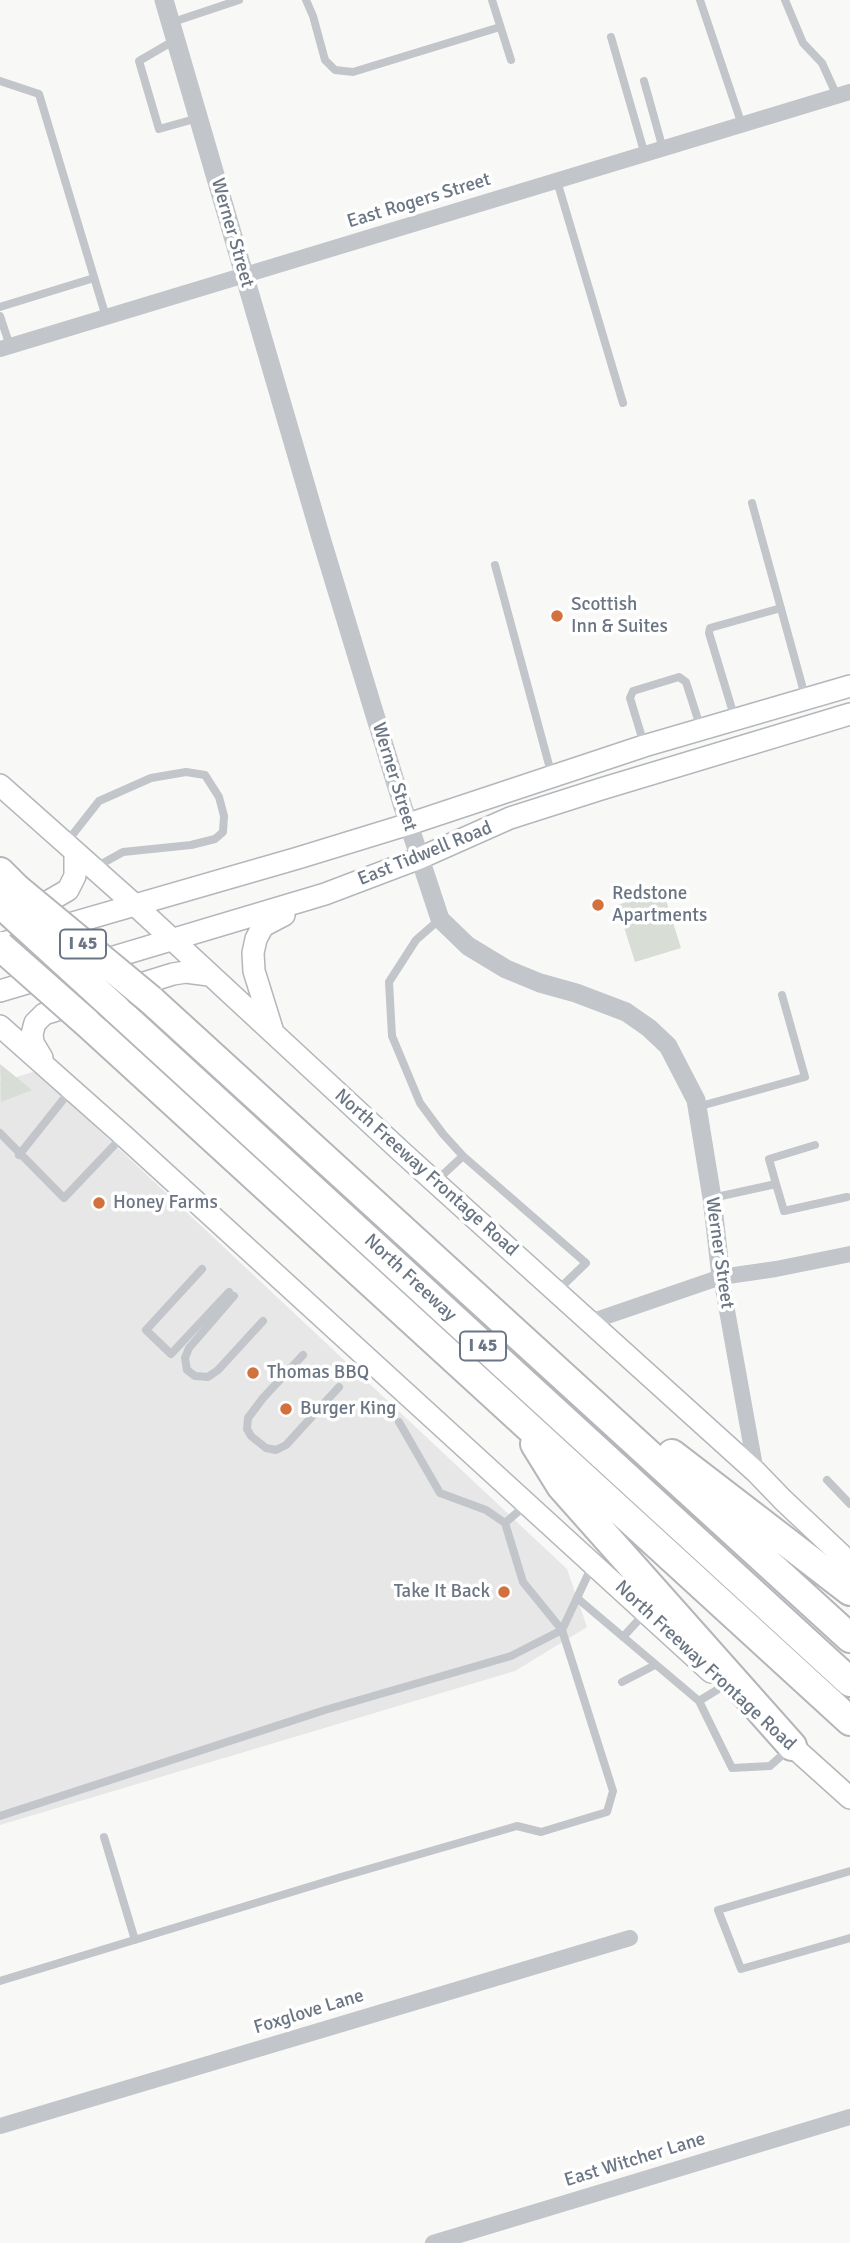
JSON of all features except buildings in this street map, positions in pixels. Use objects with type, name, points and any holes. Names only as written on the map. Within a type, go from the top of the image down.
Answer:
[{"type":"highway","name":"North Freeway","points":[[5,888],[150,1000],[850,1638]]},
{"type":"highway","name":"North Freeway","points":[[5,888],[116,1009],[850,1682]]},
{"type":"highway","name":"North Freeway","points":[[0,945],[850,1721]]},
{"type":"highway","points":[[507,1326],[850,1591]]},
{"type":"highway","points":[[517,1415],[561,1486],[792,1746]]},
{"type":"main road","name":"East Tidwell Road","points":[[0,945],[409,824],[645,746],[850,686]]},
{"type":"main road","name":"East Tidwell Road","points":[[0,991],[325,894],[419,858],[510,818],[850,714]]},
{"type":"main road","points":[[594,762],[601,789]]},
{"type":"main road","name":"North Freeway Frontage Road","points":[[0,785],[757,1472],[850,1563]]},
{"type":"main road","points":[[0,913],[49,901],[68,890],[75,876],[71,848]]},
{"type":"main road","points":[[273,1032],[254,971],[253,953],[256,939],[263,926],[325,894]]},
{"type":"main road","points":[[49,1069],[33,1043],[32,1034],[35,1023],[44,1014],[173,974],[186,972],[209,975]]},
{"type":"main road","name":"North Freeway Frontage Road","points":[[0,1026],[850,1798]]},
{"type":"street","name":"Werner Street","points":[[164,0],[321,538],[440,919],[468,946],[506,969],[540,984],[626,1012],[668,1046],[685,1076],[697,1107],[712,1198],[721,1277],[757,1472]]},
{"type":"street","name":"East Rogers Street","points":[[5,348],[844,94]]},
{"type":"street","points":[[590,1322],[721,1277],[850,1254]]},
{"type":"street","name":"Foxglove Lane","points":[[0,2126],[630,1938]]},
{"type":"street","name":"East Witcher Lane","points":[[433,2243],[850,2117]]},
{"type":"lane","points":[[198,118],[159,129],[139,61],[173,31],[239,0]]},
{"type":"lane","points":[[306,0],[326,60],[335,70],[353,72],[500,27]]},
{"type":"lane","points":[[492,0],[510,60]]},
{"type":"lane","points":[[700,0],[743,125]]},
{"type":"lane","points":[[785,0],[803,43],[822,63],[844,94]]},
{"type":"lane","points":[[611,37],[645,155]]},
{"type":"lane","points":[[0,81],[39,94],[106,317]]},
{"type":"lane","points":[[644,81],[663,149]]},
{"type":"lane","points":[[557,181],[623,403]]},
{"type":"lane","points":[[0,307],[94,278]]},
{"type":"lane","points":[[0,316],[5,348]]},
{"type":"lane","points":[[752,502],[806,699]]},
{"type":"lane","points":[[495,565],[552,776]]},
{"type":"lane","points":[[735,720],[709,633],[710,628],[781,608]]},
{"type":"lane","points":[[645,746],[630,698],[633,691],[679,677],[686,682],[701,729]]},
{"type":"lane","points":[[71,848],[99,801],[152,778],[186,772],[205,775],[219,797],[224,816],[223,832],[215,839],[191,845],[123,852],[94,869]]},
{"type":"lane","points":[[440,919],[416,940],[389,982],[392,1036],[419,1103],[443,1134],[463,1156],[586,1263],[556,1292]]},
{"type":"lane","points":[[697,1107],[805,1077],[782,995]]},
{"type":"lane","points":[[19,1154],[72,1089]]},
{"type":"lane","points":[[0,1133],[64,1198],[124,1136]]},
{"type":"lane","points":[[815,1145],[769,1159],[784,1211],[847,1197]]},
{"type":"lane","points":[[435,1182],[463,1156]]},
{"type":"lane","points":[[712,1198],[776,1184]]},
{"type":"lane","points":[[202,1269],[146,1331],[171,1354],[232,1294],[189,1348],[185,1357],[187,1370],[195,1376],[208,1377],[218,1370],[263,1321]]},
{"type":"lane","points":[[303,1355],[248,1418],[247,1429],[251,1436],[266,1448],[276,1450],[286,1446],[339,1387]]},
{"type":"lane","points":[[0,1981],[517,1826],[541,1832],[607,1812],[613,1791],[562,1630],[523,1582],[505,1523],[486,1510],[440,1493],[400,1422]]},
{"type":"lane","points":[[827,1480],[850,1504]]},
{"type":"lane","points":[[505,1523],[527,1504]]},
{"type":"lane","points":[[0,1816],[325,1710],[511,1656],[562,1630],[593,1563]]},
{"type":"lane","points":[[577,1598],[699,1701],[732,1768],[770,1766],[792,1746]]},
{"type":"lane","points":[[623,1637],[646,1612]]},
{"type":"lane","points":[[622,1682],[656,1665]]},
{"type":"lane","points":[[699,1701],[725,1685]]},
{"type":"lane","points":[[104,1837],[135,1940]]},
{"type":"lane","points":[[850,1871],[718,1910],[741,1969],[850,1938]]},
{"type":"shaded area","points":[[663,891],[681,948],[635,962],[617,905]]},
{"type":"shaded area","points":[[0,1064],[32,1090],[1,1102]]},
{"type":"shaded area","points":[[36,1071],[567,1569],[587,1627],[515,1671],[0,1825],[0,1082]]},
{"type":"place","name":"Scottish Inn & Suites","points":[[557,616]]},
{"type":"place","name":"Redstone Apartments","points":[[598,905]]},
{"type":"place","name":"Honey Farms","points":[[99,1203]]},
{"type":"place","name":"Thomas BBQ","points":[[253,1373]]},
{"type":"place","name":"Burger King","points":[[286,1409]]},
{"type":"place","name":"Take It Back","points":[[504,1592]]}]
